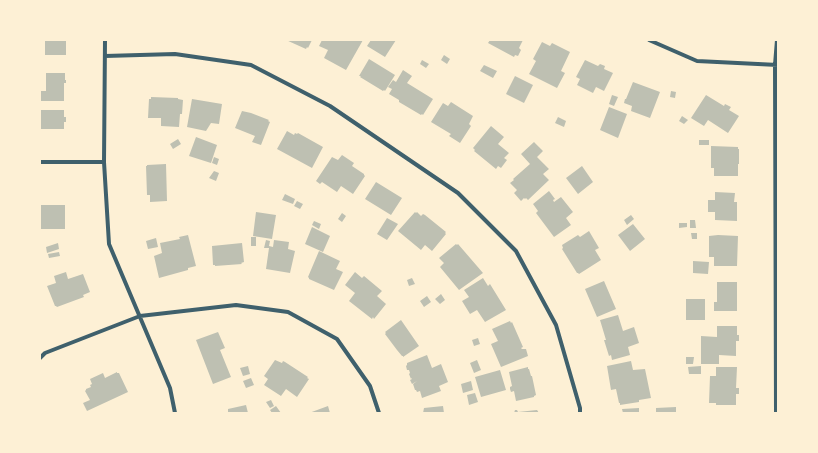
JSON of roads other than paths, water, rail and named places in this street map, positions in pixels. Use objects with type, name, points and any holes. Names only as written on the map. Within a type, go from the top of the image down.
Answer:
[{"type":"street","points":[[105,40],[104,162],[109,244],[170,388],[175,413]]},
{"type":"street","points":[[649,40],[697,61],[777,65]]},
{"type":"street","points":[[776,413],[777,40]]},
{"type":"street","points":[[105,56],[176,54],[251,66],[330,106],[458,193],[516,251],[556,325],[580,408],[580,413]]},
{"type":"street","points":[[40,162],[104,162]]},
{"type":"street","points":[[40,358],[44,353],[140,316],[236,305],[288,312],[337,339],[370,386],[379,413]]}]
